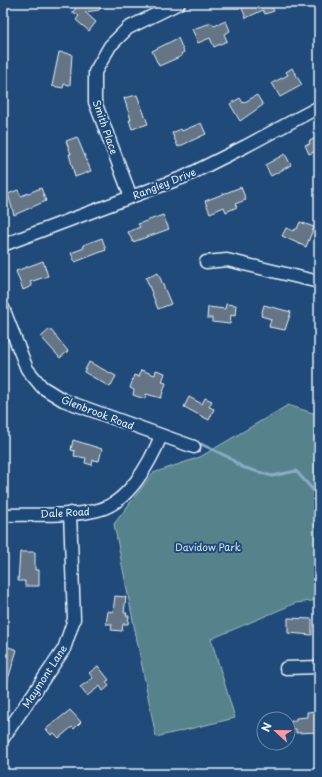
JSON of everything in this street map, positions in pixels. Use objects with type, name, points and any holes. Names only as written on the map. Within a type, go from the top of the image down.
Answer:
[{"type":"street","name":"Smith Place","points":[[131,197],[95,102],[95,72],[110,46],[128,28],[156,7],[180,3]]},
{"type":"street","name":"Rangley Drive","points":[[3,245],[184,177],[319,107]]},
{"type":"street","points":[[206,262],[227,260],[319,282]]},
{"type":"street","name":"Glenbrook Road","points":[[3,308],[27,369],[42,387],[63,400],[194,447]]},
{"type":"street","name":"Dale Road","points":[[3,515],[70,513],[98,510],[117,502],[152,459],[161,436]]},
{"type":"street","name":"Maymont Lane","points":[[3,738],[64,649],[70,634],[74,619],[70,513]]},
{"type":"street","points":[[286,668],[319,667]]},
{"type":"green space","name":"Davidow Park","points":[[288,405],[319,415],[319,600],[296,603],[211,639],[235,718],[156,737],[114,524],[153,473],[200,457]]},
{"type":"building","points":[[80,3],[87,6],[90,3],[105,3],[99,10],[85,12],[96,22],[89,31],[76,20],[79,16],[72,13]]},
{"type":"building","points":[[249,3],[280,3],[272,7],[274,11],[265,14],[263,10],[246,18],[241,6]]},
{"type":"building","points":[[226,21],[230,31],[224,34],[227,41],[214,47],[210,38],[198,43],[192,29],[212,23],[214,26]]},
{"type":"building","points":[[178,38],[184,52],[181,54],[182,56],[159,66],[152,51]]},
{"type":"building","points":[[59,52],[72,54],[70,85],[64,84],[63,88],[52,86]]},
{"type":"building","points":[[292,68],[302,85],[280,97],[272,83],[288,75],[286,72]]},
{"type":"building","points":[[137,95],[148,124],[132,129],[129,120],[131,120],[124,98]]},
{"type":"building","points":[[257,95],[263,105],[240,121],[230,104],[240,98],[243,103]]},
{"type":"building","points":[[201,123],[206,134],[178,147],[172,133],[181,129],[182,131]]},
{"type":"building","points":[[77,137],[91,171],[75,177],[69,154],[71,154],[66,141]]},
{"type":"building","points":[[319,137],[319,150],[309,154],[305,145],[310,144],[309,141]]},
{"type":"building","points":[[285,154],[291,165],[271,176],[265,165]]},
{"type":"building","points":[[241,187],[246,200],[235,204],[237,207],[226,212],[224,207],[210,213],[205,201]]},
{"type":"building","points":[[41,188],[46,201],[14,215],[8,194],[18,190],[21,196]]},
{"type":"building","points":[[163,215],[169,229],[133,242],[128,232],[140,227],[138,224]]},
{"type":"building","points":[[300,222],[314,227],[306,247],[282,236],[286,228],[294,231],[297,229]]},
{"type":"building","points":[[102,238],[106,250],[75,262],[71,253],[84,248],[83,245]]},
{"type":"building","points":[[43,261],[48,276],[30,282],[32,286],[23,290],[16,271]]},
{"type":"building","points":[[158,273],[171,304],[158,309],[146,278]]},
{"type":"building","points":[[226,304],[236,305],[235,316],[231,315],[230,324],[212,322],[212,318],[207,318],[208,307],[225,309]]},
{"type":"building","points":[[264,305],[291,312],[285,330],[269,327],[271,319],[261,316]]},
{"type":"building","points":[[50,329],[68,351],[60,358],[41,337]]},
{"type":"building","points":[[89,362],[116,376],[110,387],[84,372]]},
{"type":"building","points":[[141,370],[155,375],[156,370],[165,373],[162,382],[166,383],[161,398],[146,394],[145,399],[133,395],[134,390],[130,388],[134,375],[139,377]]},
{"type":"building","points":[[189,397],[202,404],[205,398],[212,401],[209,407],[214,409],[209,420],[184,407]]},
{"type":"building","points":[[73,440],[102,449],[99,461],[93,460],[92,465],[85,463],[86,458],[74,456],[75,451],[71,450]]},
{"type":"building","points":[[20,552],[35,552],[35,570],[39,570],[39,586],[25,586],[25,581],[18,581]]},
{"type":"building","points":[[115,596],[126,597],[124,613],[127,613],[126,616],[129,616],[128,624],[123,624],[122,631],[111,630],[112,624],[106,624],[108,611],[113,612]]},
{"type":"building","points":[[288,618],[312,619],[312,635],[288,633]]},
{"type":"building","points":[[3,645],[17,650],[4,692],[3,692]]},
{"type":"building","points":[[98,666],[109,680],[106,682],[109,686],[103,691],[100,686],[87,696],[80,687],[93,678],[89,673]]},
{"type":"building","points":[[70,710],[81,722],[74,729],[72,727],[59,738],[54,733],[51,735],[46,729]]},
{"type":"building","points":[[319,711],[319,732],[296,733],[296,718],[307,717],[307,712]]},
{"type":"waterway","points":[[201,444],[228,457],[242,467],[272,476],[296,471],[314,491],[319,492]]}]
